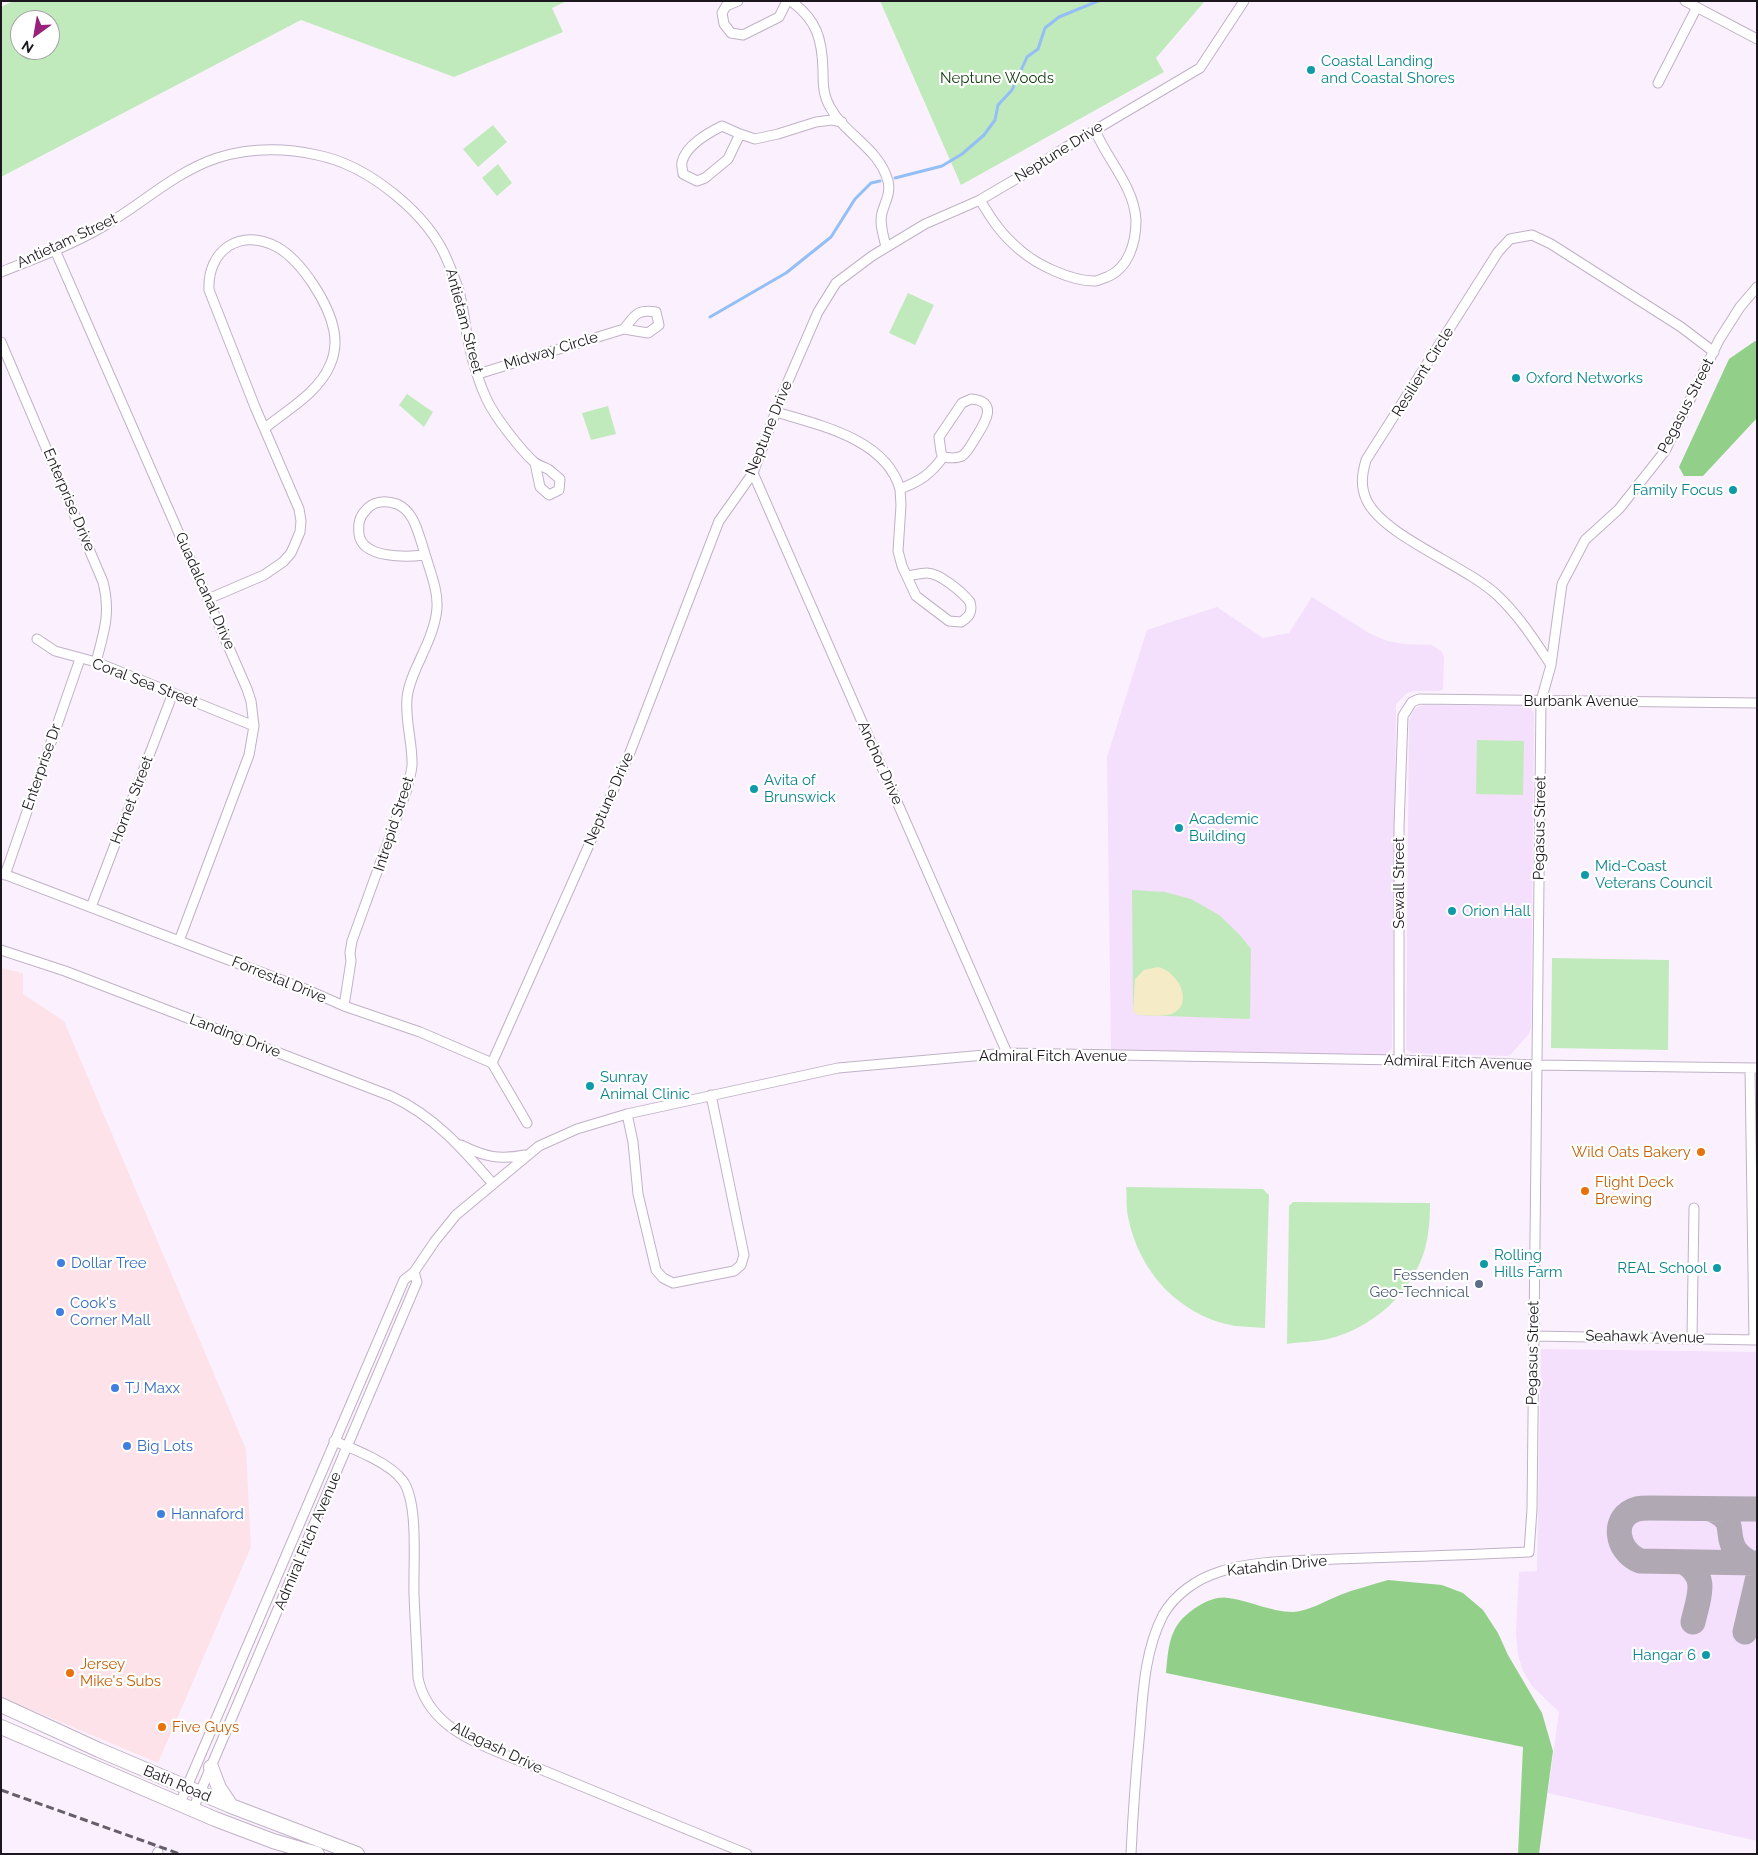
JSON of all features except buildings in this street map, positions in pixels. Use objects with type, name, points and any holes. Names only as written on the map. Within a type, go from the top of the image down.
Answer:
[{"type":"main road","name":"Bath Road","points":[[1,1705],[99,1750],[231,1806],[357,1854]]},
{"type":"main road","name":"Bath Road","points":[[1,1727],[273,1841],[317,1854]]},
{"type":"main road","points":[[211,1767],[219,1788],[231,1806]]},
{"type":"street","points":[[738,1],[726,6],[722,12],[722,18],[731,33],[743,35],[779,17],[787,1]]},
{"type":"street","points":[[791,1],[809,15],[817,32],[822,52],[823,88],[830,108],[877,158],[883,167],[889,183],[888,200],[882,214],[882,231],[886,247]]},
{"type":"street","name":"Neptune Drive","points":[[492,1063],[629,754],[719,521],[753,473],[782,395],[818,312],[836,283],[886,247],[926,224],[980,200],[1200,68],[1244,1]]},
{"type":"street","points":[[1685,1],[1757,39]]},
{"type":"street","points":[[1658,83],[1696,7]]},
{"type":"street","points":[[740,134],[728,159],[705,178],[698,181],[683,174],[682,163],[688,151],[706,134],[722,126],[755,139],[816,122],[832,120],[842,122]]},
{"type":"street","points":[[980,200],[1000,232],[1040,265],[1067,276],[1097,281],[1114,274],[1126,264],[1134,238],[1136,219],[1132,201],[1121,176],[1098,140],[1095,130]]},
{"type":"street","name":"Antietam Street","points":[[1,272],[55,250],[110,223],[186,171],[218,158],[251,151],[285,150],[319,155],[351,167],[381,184],[408,205],[430,230],[447,260],[459,292],[470,348],[478,374],[493,410],[535,463]]},
{"type":"street","name":"Resilient Circle","points":[[1551,666],[1527,628],[1498,595],[1402,534],[1376,514],[1366,500],[1362,482],[1366,460],[1498,252],[1510,240],[1532,235],[1551,244],[1682,327],[1714,352]]},
{"type":"street","points":[[208,599],[274,569],[291,553],[300,532],[299,509],[212,302],[209,290],[209,272],[216,256],[225,248],[246,240],[258,240],[279,248],[287,254],[310,280],[327,309],[334,330],[335,342],[331,364],[319,383],[265,428]]},
{"type":"street","name":"Guadalcanal Drive","points":[[55,250],[251,701],[254,726],[249,754],[179,941]]},
{"type":"street","name":"Pegasus Street","points":[[1529,1552],[1532,1509],[1541,701],[1551,666],[1562,584],[1585,540],[1619,509],[1665,451],[1714,352],[1740,307],[1757,287]]},
{"type":"street","name":"Midway Circle","points":[[478,374],[624,329]]},
{"type":"street","name":"Enterprise Drive","points":[[1,342],[103,582],[108,604],[108,616],[96,662]]},
{"type":"street","points":[[971,399],[982,402],[986,407],[988,419],[964,454],[958,458],[943,457],[939,437],[962,403],[971,399]]},
{"type":"street","points":[[776,412],[821,426],[854,440],[873,450],[888,465],[897,480],[901,494],[898,551],[907,576],[916,596],[949,621],[961,622],[969,617],[971,612],[970,602],[958,590],[934,574],[907,576]]},
{"type":"street","points":[[900,489],[919,481],[934,470],[943,457]]},
{"type":"street","name":"Anchor Drive","points":[[753,473],[1007,1053]]},
{"type":"street","name":"Intrepid Street","points":[[344,1006],[352,961],[350,952],[352,941],[406,792],[412,767],[406,719],[407,696],[413,675],[432,634],[438,612],[433,576],[410,514],[402,506],[391,502],[380,502],[368,507],[361,516],[358,527],[359,538],[366,547],[381,554],[403,557],[425,555]]},
{"type":"street","name":"Coral Sea Street","points":[[37,639],[56,652],[96,662],[254,726]]},
{"type":"street","name":"Enterprise Dr","points":[[3,874],[80,659]]},
{"type":"street","name":"Hornet Street","points":[[90,907],[173,693]]},
{"type":"street","name":"Burbank Avenue","points":[[1408,707],[1412,702],[1419,699],[1757,703]]},
{"type":"street","name":"Sewall Street","points":[[1399,1060],[1399,824],[1403,716],[1408,707]]},
{"type":"street","name":"Forrestal Drive","points":[[3,874],[310,991],[344,1006],[420,1032],[492,1063]]},
{"type":"street","name":"Landing Drive","points":[[1,950],[65,971],[391,1096],[410,1105],[428,1117],[457,1142],[492,1184]]},
{"type":"street","name":"Admiral Fitch Avenue","points":[[187,1806],[334,1441],[404,1280],[414,1272],[456,1215],[539,1146],[576,1129],[627,1114],[838,1068],[1007,1053],[1754,1068]]},
{"type":"street","points":[[492,1063],[527,1123]]},
{"type":"street","points":[[1754,1068],[1755,1340]]},
{"type":"street","points":[[627,1114],[633,1142],[638,1194],[656,1270],[663,1278],[673,1283],[734,1271],[741,1265],[744,1254],[711,1095]]},
{"type":"street","name":"Landing Drive","points":[[457,1142],[480,1154],[495,1158],[508,1158],[528,1154]]},
{"type":"street","points":[[1692,1338],[1694,1208]]},
{"type":"street","name":"Admiral Fitch Avenue","points":[[187,1806],[193,1790],[211,1767],[417,1282],[414,1272]]},
{"type":"street","name":"Seahawk Avenue","points":[[1533,1336],[1755,1340]]},
{"type":"street","name":"Allagash Drive","points":[[334,1441],[392,1470],[408,1489],[413,1526],[418,1678],[424,1696],[435,1713],[449,1726],[496,1750],[747,1854]]},
{"type":"street","name":"Katahdin Drive","points":[[1131,1854],[1133,1798],[1145,1679],[1152,1641],[1164,1614],[1178,1596],[1197,1581],[1228,1569],[1275,1563],[1529,1552]]},
{"type":"shaded area","points":[[1312,597],[1369,633],[1387,641],[1432,645],[1442,652],[1444,658],[1443,689],[1440,691],[1415,691],[1407,693],[1396,704],[1392,1048],[1385,1055],[1111,1051],[1107,757],[1147,630],[1217,607],[1263,638],[1289,633]]},
{"type":"shaded area","points":[[1427,705],[1528,706],[1534,712],[1531,1028],[1528,1035],[1507,1056],[1411,1053],[1406,1049],[1409,723],[1415,709]]},
{"type":"shaded area","points":[[1,968],[23,973],[23,994],[64,1021],[246,1449],[251,1547],[158,1763],[1,1697]]},
{"type":"shaded area","points":[[1541,1349],[1757,1352],[1757,1841],[1548,1793],[1559,1712],[1532,1686],[1523,1671],[1518,1655],[1516,1632],[1519,1572],[1537,1571]]},
{"type":"green space","points":[[13,1],[567,1],[552,8],[563,32],[454,77],[301,20],[1,177],[1,7]]},
{"type":"green space","name":"Neptune Woods","points":[[880,1],[1205,1],[1156,58],[1164,72],[961,185]]},
{"type":"green space","points":[[493,125],[507,142],[478,167],[463,149]]},
{"type":"green space","points":[[498,164],[512,183],[497,196],[482,178]]},
{"type":"green space","points":[[908,293],[934,305],[915,345],[889,333]]},
{"type":"green space","points":[[1755,341],[1757,342],[1757,418],[1703,476],[1684,476],[1679,467],[1729,359]]},
{"type":"green space","points":[[407,394],[433,412],[424,427],[399,405]]},
{"type":"green space","points":[[608,406],[616,434],[591,440],[582,413]]},
{"type":"green space","points":[[1477,740],[1524,741],[1523,795],[1476,794]]},
{"type":"green space","points":[[1132,890],[1165,892],[1191,899],[1219,915],[1239,934],[1251,949],[1250,1019],[1137,1015],[1133,1011]]},
{"type":"green space","points":[[1552,958],[1669,960],[1668,1050],[1551,1048]]},
{"type":"green space","points":[[1126,1187],[1263,1189],[1269,1195],[1265,1328],[1235,1326],[1215,1321],[1179,1302],[1165,1288],[1141,1256],[1133,1237],[1127,1214]]},
{"type":"green space","points":[[1293,1202],[1430,1203],[1430,1215],[1425,1249],[1419,1265],[1411,1280],[1388,1306],[1375,1317],[1345,1334],[1323,1340],[1287,1344],[1289,1206]]},
{"type":"green space","points":[[1388,1580],[1442,1585],[1463,1593],[1483,1610],[1498,1633],[1508,1655],[1542,1713],[1553,1751],[1539,1854],[1518,1854],[1523,1747],[1166,1673],[1170,1642],[1177,1626],[1190,1612],[1207,1602],[1218,1598],[1237,1599],[1285,1612],[1293,1612],[1311,1608],[1346,1593]]},
{"type":"sand","points":[[1158,967],[1172,975],[1177,981],[1183,996],[1182,1003],[1179,1009],[1172,1014],[1159,1016],[1137,1015],[1133,1011],[1135,979],[1144,970]]},
{"type":"waterway","points":[[895,178],[942,166],[962,154],[984,135],[995,120],[998,105],[1012,90],[1027,57],[1038,49],[1045,28],[1059,17],[1098,1]]},
{"type":"waterway","points":[[710,317],[786,273],[831,237],[855,199],[871,183],[880,181]]},
{"type":"taxiway","points":[[1757,1509],[1638,1509],[1629,1513],[1623,1519],[1619,1534],[1625,1550],[1640,1561],[1757,1563]]},
{"type":"taxiway","points":[[1710,1509],[1725,1518],[1728,1522],[1735,1550],[1742,1558],[1751,1563]]},
{"type":"taxiway","points":[[1683,1562],[1697,1574],[1699,1581],[1699,1597],[1693,1622]]},
{"type":"taxiway","points":[[1745,1632],[1757,1581]]},
{"type":"railway","points":[[1,1790],[180,1854]]},
{"type":"place","name":"Coastal Landing and Coastal Shores","points":[[1311,70]]},
{"type":"place","name":"Oxford Networks","points":[[1516,378]]},
{"type":"place","name":"Family Focus","points":[[1733,490]]},
{"type":"place","name":"Avita of Brunswick","points":[[754,789]]},
{"type":"place","name":"Academic Building","points":[[1179,828]]},
{"type":"place","name":"Mid-Coast Veterans Council","points":[[1585,875]]},
{"type":"place","name":"Orion Hall","points":[[1452,911]]},
{"type":"place","name":"Sunray Animal Clinic","points":[[590,1086]]},
{"type":"place","name":"Wild Oats Bakery","points":[[1701,1152]]},
{"type":"place","name":"Flight Deck Brewing","points":[[1585,1191]]},
{"type":"place","name":"Dollar Tree","points":[[61,1263]]},
{"type":"place","name":"Rolling Hills Farm","points":[[1484,1264]]},
{"type":"place","name":"REAL School","points":[[1717,1268]]},
{"type":"place","name":"Fessenden Geo-Technical","points":[[1479,1284]]},
{"type":"place","name":"Cook's Corner Mall","points":[[60,1312]]},
{"type":"place","name":"TJ Maxx","points":[[115,1388]]},
{"type":"place","name":"Big Lots","points":[[127,1446]]},
{"type":"place","name":"Hannaford","points":[[161,1514]]},
{"type":"place","name":"Hangar 6","points":[[1706,1655]]},
{"type":"place","name":"Jersey Mike's Subs","points":[[70,1673]]},
{"type":"place","name":"Five Guys","points":[[162,1727]]}]
